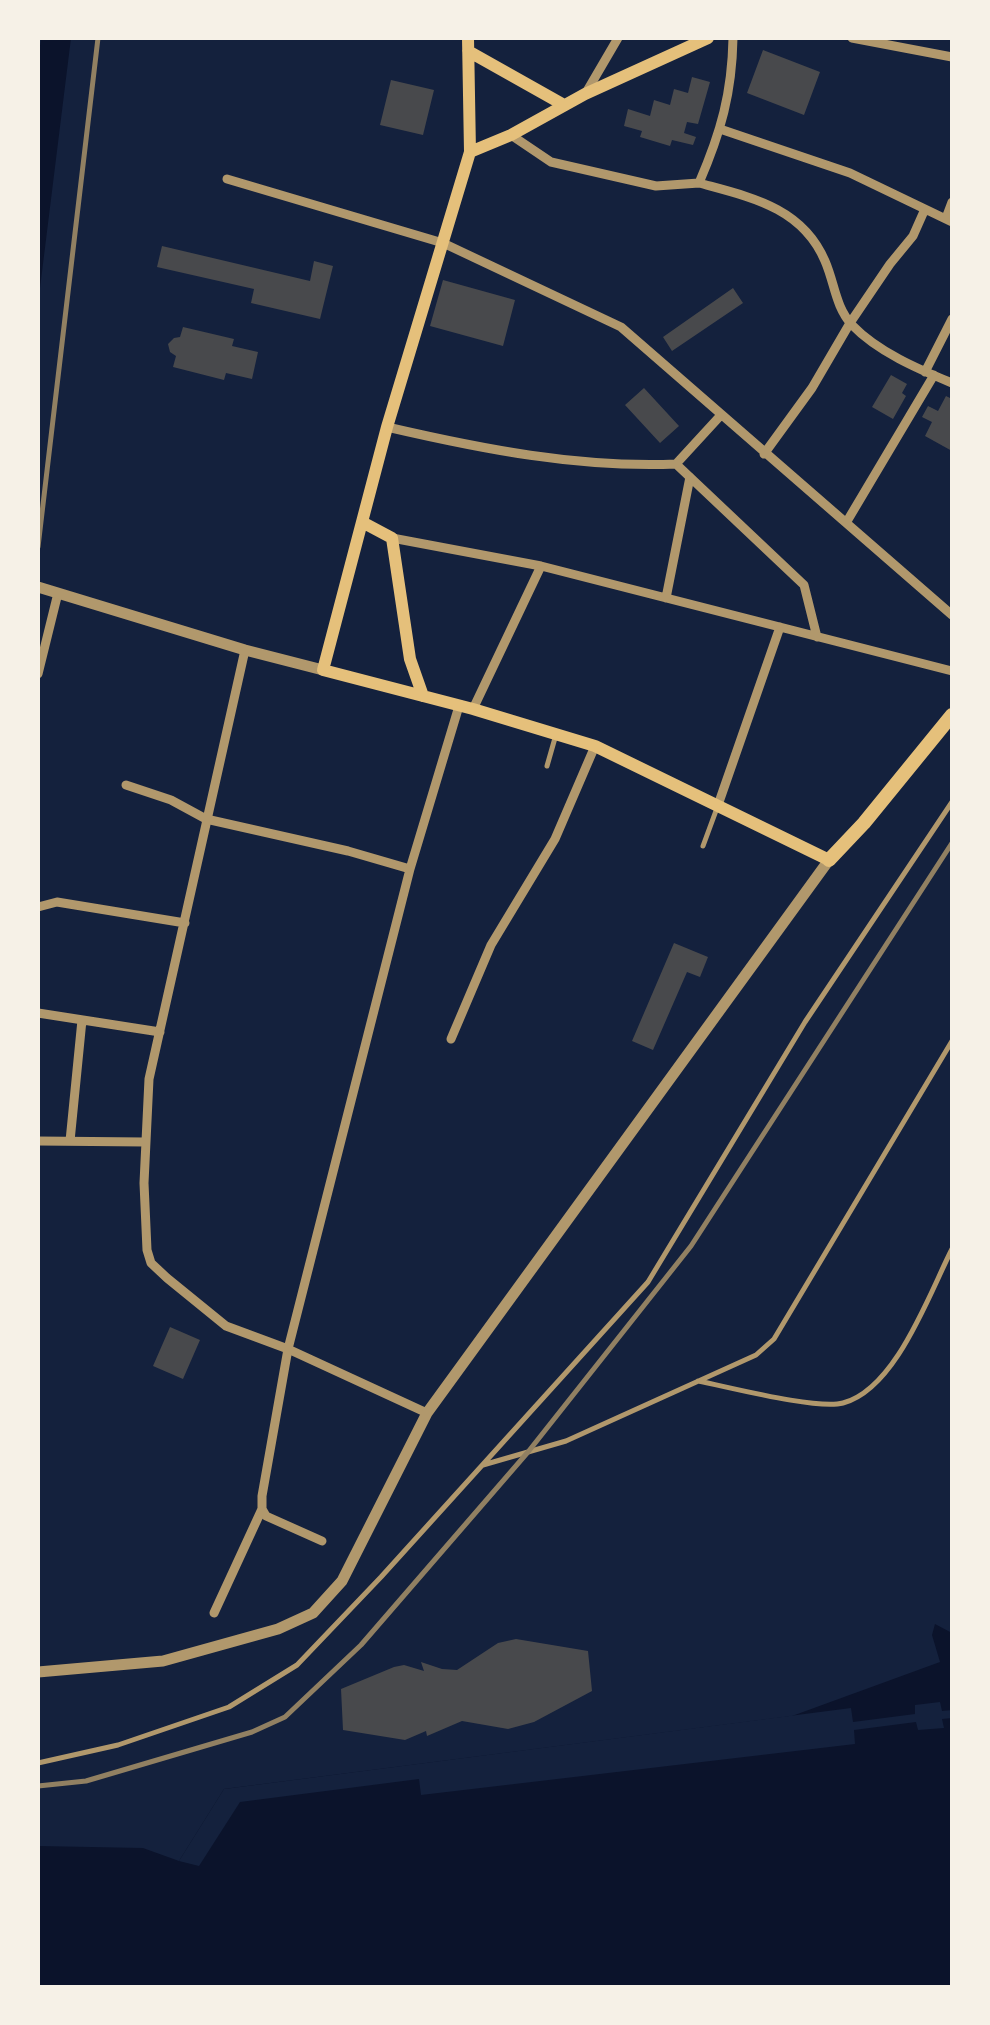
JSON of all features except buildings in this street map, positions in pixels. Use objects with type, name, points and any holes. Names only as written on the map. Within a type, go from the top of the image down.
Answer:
[{"type":"main road","points":[[470,152],[708,38]]},
{"type":"main road","points":[[468,44],[564,105]]},
{"type":"main road","points":[[468,44],[470,152],[387,427],[323,670],[596,746],[829,860],[952,714]]},
{"type":"main road","points":[[362,522],[392,538],[410,659],[423,696]]},
{"type":"street","points":[[585,94],[618,38]]},
{"type":"street","points":[[699,183],[732,82],[733,38]]},
{"type":"street","points":[[852,38],[952,57]]},
{"type":"street","points":[[720,128],[850,173],[949,220],[952,202]]},
{"type":"street","points":[[511,135],[551,162],[656,186],[699,183],[768,202],[805,229],[826,262],[834,295],[850,323],[870,341],[952,382]]},
{"type":"street","points":[[227,179],[443,243],[621,327],[952,616]]},
{"type":"street","points":[[764,454],[812,388],[850,323],[914,236],[924,209]]},
{"type":"street","points":[[846,523],[929,373],[952,318]]},
{"type":"street","points":[[676,464],[721,415]]},
{"type":"street","points":[[387,427],[503,453],[676,464],[804,584],[816,637]]},
{"type":"street","points":[[666,598],[690,477]]},
{"type":"street","points":[[392,538],[541,566],[952,670]]},
{"type":"street","points":[[214,1614],[262,1508],[288,1349],[410,869],[466,707],[541,566]]},
{"type":"street","points":[[38,587],[323,670]]},
{"type":"street","points":[[38,674],[58,593]]},
{"type":"street","points":[[718,805],[780,627]]},
{"type":"street","points":[[245,650],[149,1080],[145,1142],[147,1250],[151,1263],[226,1326],[288,1349],[427,1413]]},
{"type":"street","points":[[450,1039],[491,945],[556,839],[596,746]]},
{"type":"street","points":[[126,786],[171,800],[206,819],[410,869]]},
{"type":"street","points":[[38,1672],[164,1661],[278,1629],[314,1613],[342,1580],[427,1413],[829,860]]},
{"type":"street","points":[[38,906],[57,902],[185,924]]},
{"type":"street","points":[[38,1013],[160,1032]]},
{"type":"street","points":[[70,1141],[82,1020]]},
{"type":"street","points":[[38,1141],[145,1142]]},
{"type":"street","points":[[262,1508],[266,1516],[322,1541]]},
{"type":"lane","points":[[547,766],[556,735]]},
{"type":"lane","points":[[38,1763],[118,1745],[229,1707],[297,1664],[357,1602],[648,1282],[805,1022],[952,802]]},
{"type":"lane","points":[[704,846],[718,805]]},
{"type":"lane","points":[[482,1466],[566,1441],[756,1355],[774,1338],[952,1041]]},
{"type":"lane","points":[[698,1381],[790,1399],[840,1404],[865,1394],[884,1377],[952,1249]]},
{"type":"water","points":[[41,38],[71,38],[38,304],[38,61]]},
{"type":"water","points":[[935,1624],[952,1633],[952,1987],[38,1988],[38,1846],[143,1848],[179,1861],[224,1789],[792,1716],[940,1662],[932,1635]]},
{"type":"pier","points":[[940,1702],[942,1711],[952,1710],[952,1718],[942,1719],[944,1728],[918,1730],[916,1722],[854,1730],[855,1744],[421,1795],[419,1779],[240,1802],[199,1866],[179,1861],[224,1789],[851,1708],[853,1722],[915,1714],[915,1705]]},
{"type":"railway","points":[[38,547],[98,38]]},
{"type":"railway","points":[[38,1786],[86,1781],[252,1732],[285,1717],[361,1645],[528,1452],[691,1246],[952,843]]}]
